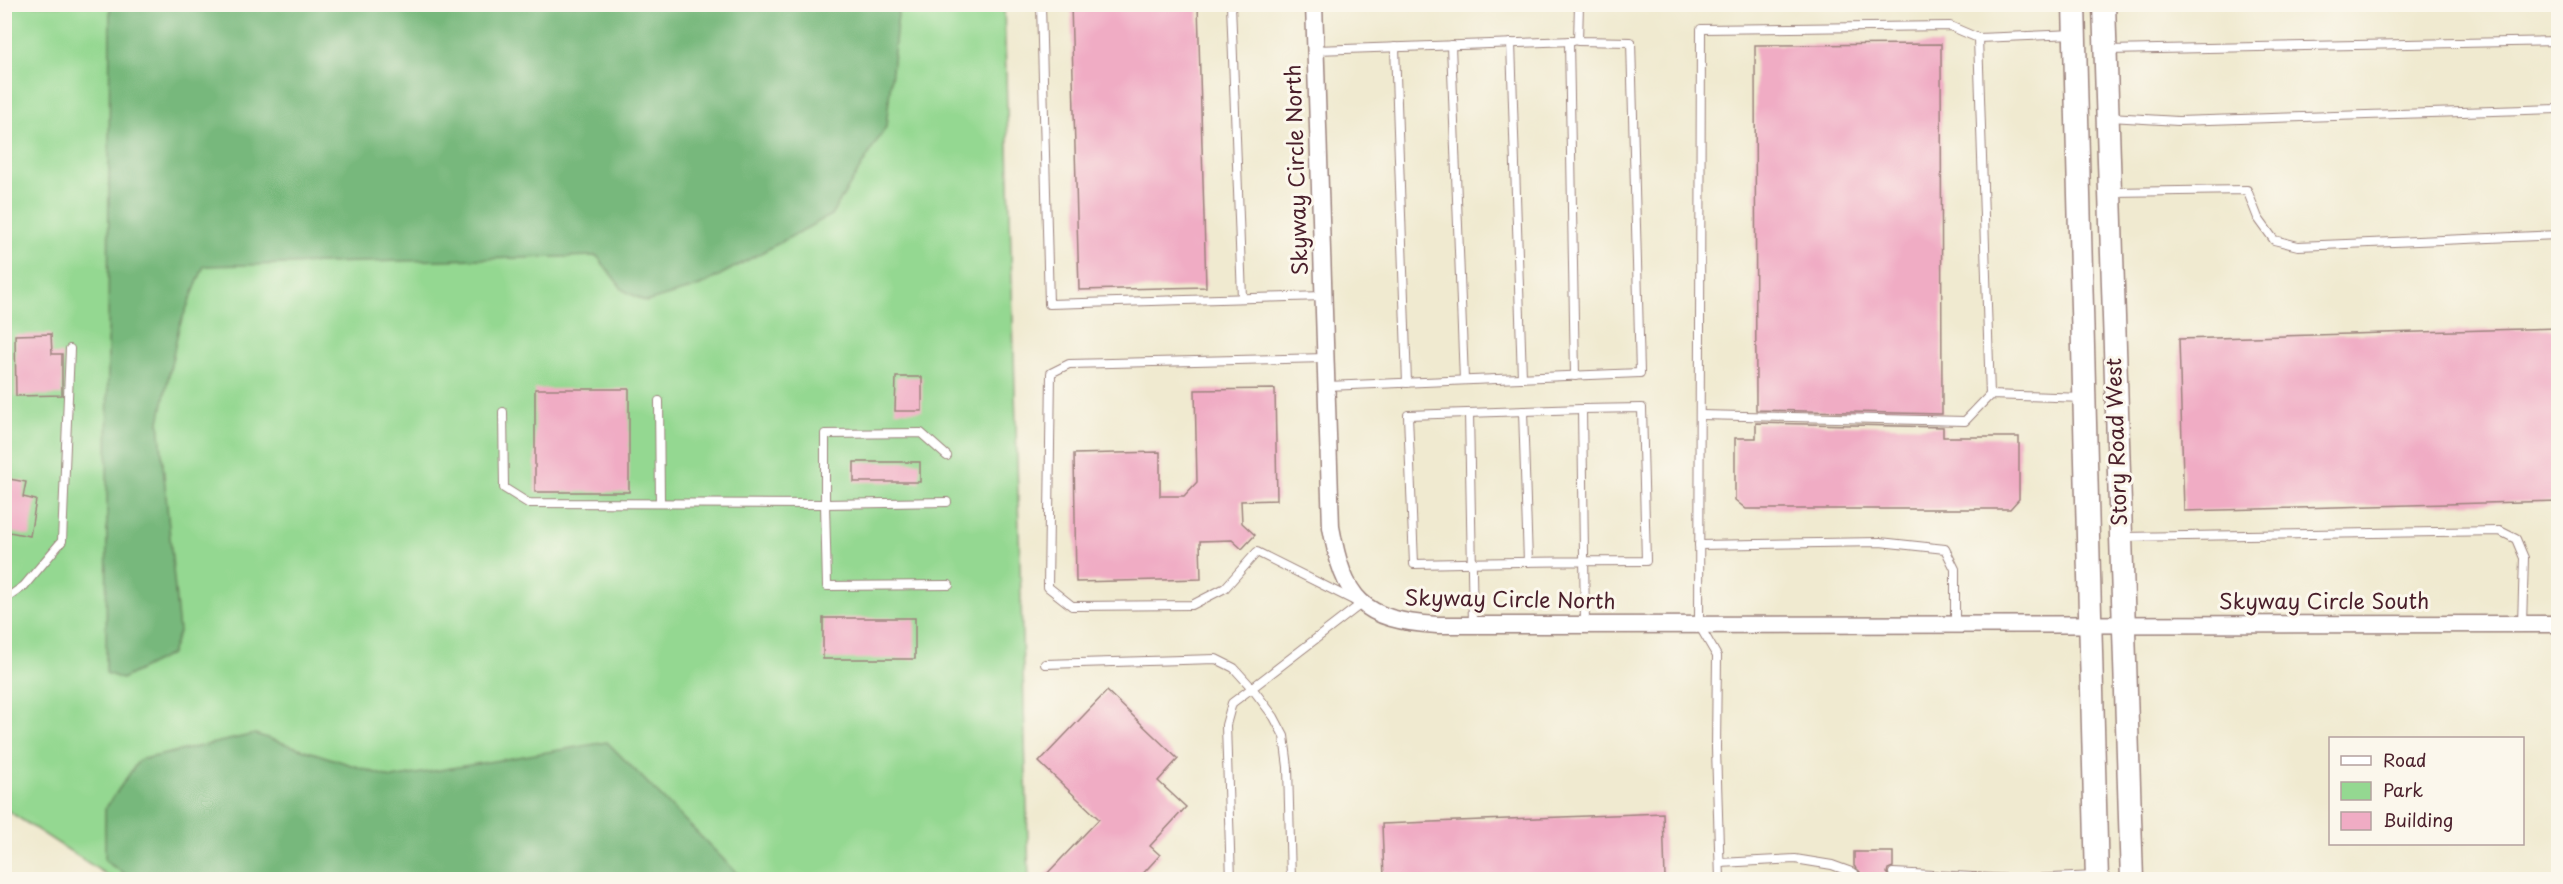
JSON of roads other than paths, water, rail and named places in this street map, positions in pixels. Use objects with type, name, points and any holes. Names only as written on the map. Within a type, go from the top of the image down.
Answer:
[{"type":"street","name":"Skyway Circle North","points":[[1314,4],[1331,527],[1336,555],[1347,583],[1361,604],[1382,616],[1406,623],[1473,625],[2089,624]]},
{"type":"street","name":"Story Road West","points":[[2074,4],[2097,878]]},
{"type":"street","name":"Story Road West","points":[[2104,4],[2122,623],[2132,879]]},
{"type":"street","name":"Skyway Circle South","points":[[2089,624],[2559,624]]},
{"type":"lane","points":[[1041,4],[1049,304],[1324,296]]},
{"type":"lane","points":[[1231,4],[1242,298]]},
{"type":"lane","points":[[1578,41],[1579,4]]},
{"type":"lane","points":[[1720,879],[1716,748],[1718,656],[1699,625],[1701,29],[1950,26],[1978,38],[2075,34]]},
{"type":"lane","points":[[1978,38],[1990,396]]},
{"type":"lane","points":[[1316,50],[1569,41],[1631,42],[1640,373],[1327,386]]},
{"type":"lane","points":[[1569,41],[1575,376]]},
{"type":"lane","points":[[2104,50],[2559,41]]},
{"type":"lane","points":[[1511,43],[1522,378]]},
{"type":"lane","points":[[1451,45],[1464,380]]},
{"type":"lane","points":[[1395,47],[1407,383]]},
{"type":"lane","points":[[2107,117],[2178,121],[2559,109]]},
{"type":"lane","points":[[2109,192],[2247,190],[2258,218],[2274,240],[2298,246],[2559,235]]},
{"type":"lane","points":[[4,600],[24,586],[62,541],[70,349]]},
{"type":"lane","points":[[1231,879],[1226,725],[1232,703],[1361,604],[1257,552],[1225,588],[1192,605],[1072,606],[1048,587],[1051,373],[1069,364],[1326,358]]},
{"type":"lane","points":[[1700,415],[1965,421],[1990,396],[2085,398]]},
{"type":"lane","points":[[659,401],[660,503]]},
{"type":"lane","points":[[1642,408],[1646,561],[1414,564],[1408,415],[1582,409],[1642,408]]},
{"type":"lane","points":[[1582,409],[1585,625]]},
{"type":"lane","points":[[1523,411],[1527,562]]},
{"type":"lane","points":[[503,412],[504,488],[528,503],[947,502]]},
{"type":"lane","points":[[1469,413],[1473,625]]},
{"type":"lane","points":[[946,456],[921,433],[825,434],[827,586],[949,585]]},
{"type":"lane","points":[[2120,537],[2500,531],[2516,539],[2524,558],[2522,624]]},
{"type":"lane","points":[[1699,545],[1880,542],[1945,549],[1955,569],[1955,625]]},
{"type":"lane","points":[[1045,664],[1216,659],[1233,668],[1274,717],[1284,736],[1288,767],[1291,879]]},
{"type":"lane","points":[[1720,863],[1795,859],[1832,865],[1854,873]]},
{"type":"lane","points":[[1893,873],[2012,879],[2097,878]]}]
